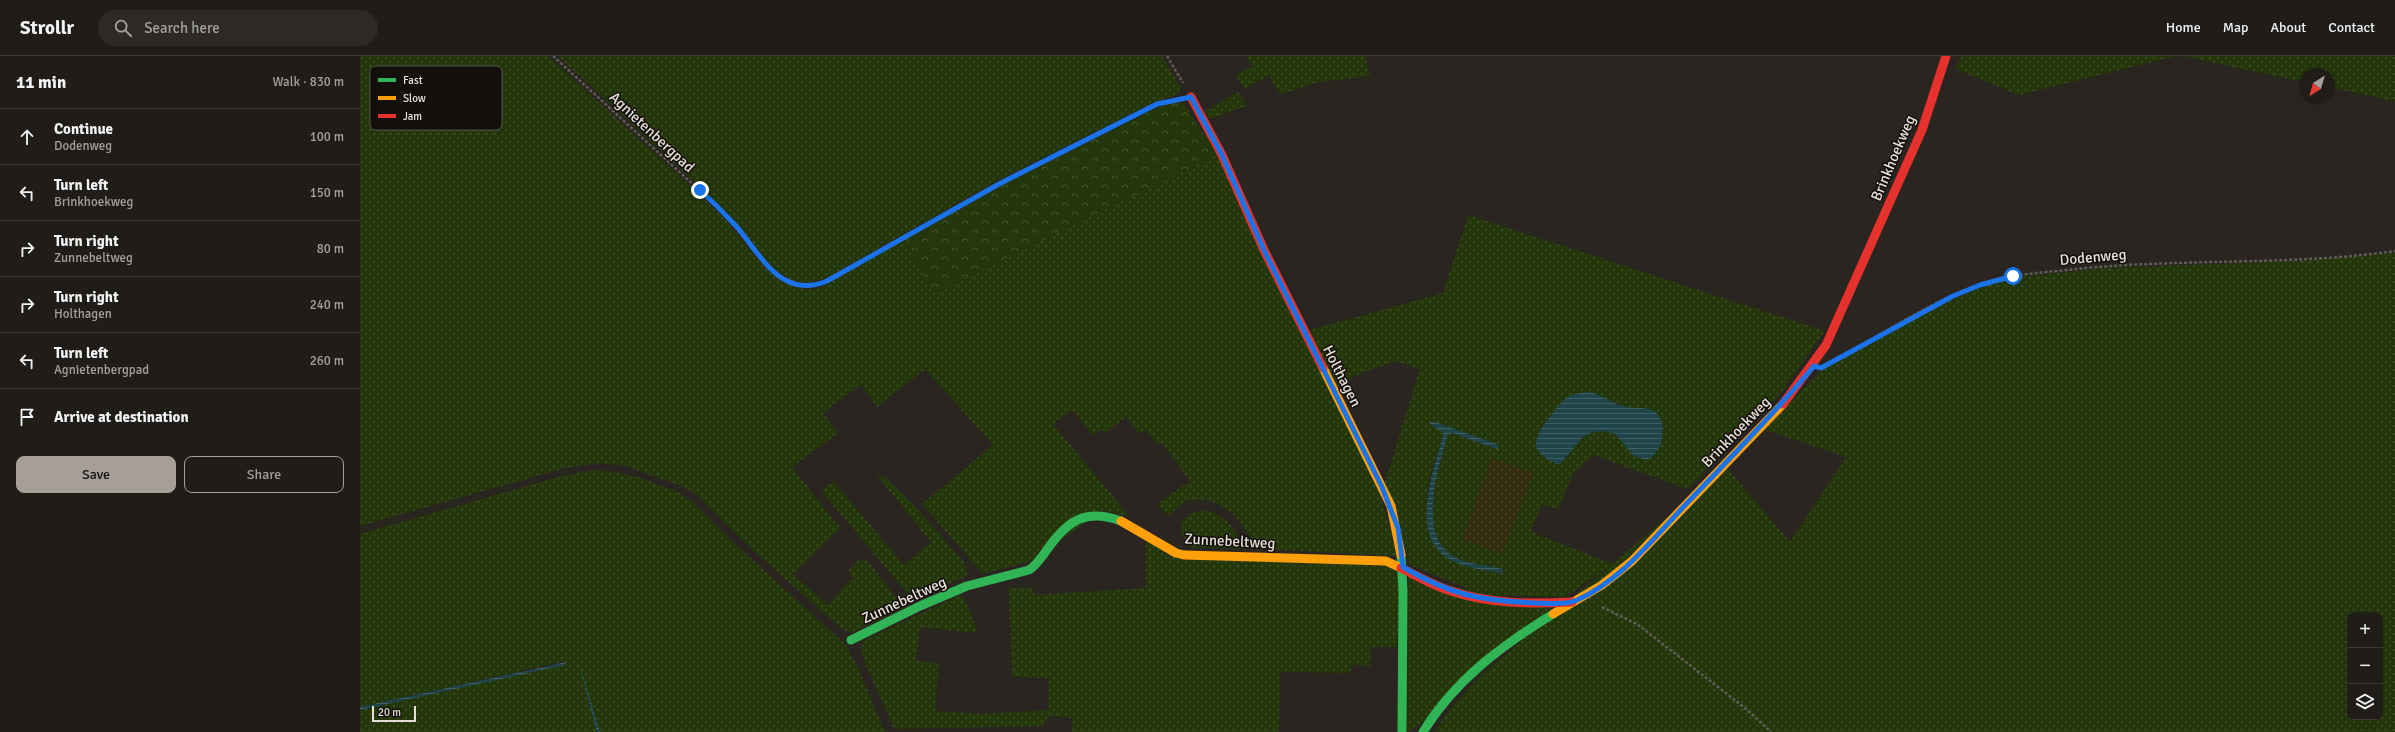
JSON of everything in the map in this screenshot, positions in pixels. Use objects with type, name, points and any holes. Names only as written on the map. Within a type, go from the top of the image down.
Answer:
[{"type":"street","name":"Brinkhoekweg","points":[[1423,732],[1454,691],[1487,658],[1573,602],[1599,587],[1628,564],[1770,417],[1814,366],[1829,338],[1922,130],[1946,56]]},
{"type":"street","name":"Holthagen","points":[[1191,97],[1222,155],[1264,250],[1385,493],[1398,528],[1403,567],[1401,679],[1402,732]]},
{"type":"street","name":"Zunnebeltweg","points":[[851,640],[920,606],[967,586],[1029,570],[1036,565],[1069,525],[1080,518],[1091,515],[1106,516],[1122,521],[1176,552],[1184,555],[1386,560],[1403,567],[1428,582],[1450,591],[1480,599],[1547,603],[1573,602]]},
{"type":"path","name":"Agnietenbergpad","points":[[553,56],[716,205],[767,266],[786,280],[807,287],[827,281],[999,184],[1144,111],[1164,102],[1191,97]]},
{"type":"path","points":[[1167,56],[1191,97]]},
{"type":"path","name":"Dodenweg","points":[[1835,360],[1953,296],[1980,285],[2013,276],[2106,266],[2300,258],[2395,251]]},
{"type":"path","points":[[1600,607],[1637,624],[1745,708],[1771,732]]},
{"type":"green space","points":[[360,56],[548,56],[723,217],[765,268],[785,283],[807,290],[820,288],[903,241],[935,293],[1218,155],[1378,487],[1397,556],[1259,549],[1233,513],[1212,501],[1196,499],[1185,501],[1169,515],[1165,513],[1157,504],[1190,481],[1161,442],[1157,444],[1145,429],[1139,434],[1126,417],[1105,433],[1102,429],[1093,435],[1072,410],[1053,424],[1130,517],[1102,510],[1034,560],[983,574],[922,504],[993,445],[925,369],[877,407],[861,384],[823,413],[838,433],[792,467],[840,528],[793,574],[828,605],[853,577],[848,571],[859,560],[868,561],[904,608],[851,633],[842,629],[755,552],[696,494],[684,487],[626,466],[597,463],[565,468],[360,526]]},
{"type":"green space","points":[[558,56],[1162,56],[1181,88],[1177,95],[1156,101],[998,180],[826,278],[807,283],[793,280],[779,272],[766,260],[727,212]]},
{"type":"green space","points":[[1246,56],[1365,56],[1370,76],[1319,82],[1280,95],[1269,75],[1244,89],[1236,75],[1252,66]]},
{"type":"green space","points":[[1961,56],[2176,56],[2019,95],[1956,69]]},
{"type":"green space","points":[[2183,56],[2395,56],[2395,101],[2335,88],[2335,68],[2299,68],[2299,81]]},
{"type":"green space","points":[[1238,92],[1247,106],[1209,119],[1205,111]]},
{"type":"green space","points":[[1175,103],[1183,103],[1218,155],[935,293],[903,241],[1001,186],[1159,107]]},
{"type":"green space","points":[[1468,215],[1825,331],[1783,390],[1688,489],[1593,455],[1573,474],[1558,509],[1542,504],[1531,532],[1613,564],[1565,597],[1484,595],[1410,565],[1385,482],[1420,369],[1395,361],[1361,373],[1336,387],[1310,330],[1443,293]],"holes":[[[1590,392],[1629,409],[1642,407],[1657,413],[1661,418],[1663,427],[1633,455],[1618,437],[1607,431],[1600,431],[1593,432],[1586,436],[1574,447],[1566,459],[1539,432],[1560,405],[1566,400]],[[1432,421],[1497,444],[1497,449],[1452,433],[1448,435],[1436,481],[1433,517],[1436,533],[1442,546],[1453,556],[1471,563],[1503,569],[1502,573],[1478,569],[1442,553],[1430,531],[1426,503],[1427,491],[1444,433],[1442,429],[1432,425]]]},
{"type":"green space","points":[[2395,253],[2395,732],[1435,732],[1447,713],[1477,679],[1726,467],[1790,542],[1846,457],[1762,429],[1822,370],[1942,304],[1992,283],[2019,277],[2107,268],[2300,261]]},
{"type":"green space","points":[[593,470],[615,472],[641,478],[680,493],[695,504],[736,545],[846,645],[858,668],[885,732],[600,732],[580,668],[597,732],[360,732],[360,710],[566,664],[564,661],[360,707],[360,534],[559,477]]},
{"type":"green space","points":[[876,474],[885,477],[920,512],[964,562],[968,576],[912,599],[821,491],[833,481],[904,565],[931,542]]},
{"type":"green space","points":[[1206,510],[1219,516],[1230,525],[1238,536],[1243,549],[1192,548],[1182,535],[1182,521],[1191,513]]},
{"type":"green space","points":[[1146,539],[1160,548],[1388,566],[1400,575],[1397,647],[1370,647],[1371,666],[1352,665],[1350,673],[1280,672],[1279,732],[1072,732],[1072,718],[1048,716],[1043,726],[894,729],[863,658],[861,648],[863,641],[960,595],[965,599],[978,633],[920,627],[916,661],[939,663],[935,711],[981,714],[1048,710],[1049,678],[1012,677],[1009,588],[1033,588],[1034,595],[1146,588]]},
{"type":"green space","points":[[1408,576],[1553,609],[1422,724],[1407,732]]},
{"type":"sand","points":[[1492,458],[1533,473],[1502,554],[1462,539]]},
{"type":"water","points":[[1590,392],[1622,406],[1652,410],[1656,413],[1660,417],[1663,432],[1660,446],[1656,453],[1652,457],[1645,460],[1633,455],[1615,434],[1604,431],[1593,432],[1583,437],[1561,463],[1554,463],[1540,453],[1536,447],[1538,435],[1559,405],[1569,396]]},
{"type":"water","points":[[1432,421],[1497,444],[1499,447],[1497,449],[1452,433],[1448,435],[1436,481],[1433,499],[1433,517],[1436,533],[1442,546],[1453,556],[1471,563],[1503,569],[1502,573],[1459,564],[1446,557],[1435,546],[1429,531],[1427,515],[1428,498],[1435,463],[1444,433],[1430,424]]},
{"type":"water","points":[[566,662],[565,665],[360,710],[360,707]]},
{"type":"water","points":[[580,668],[581,669],[600,732],[597,732]]},
{"type":"traffic: fast","points":[[851,640],[920,606],[967,586],[1029,570],[1038,562],[1056,537],[1064,529],[1080,519],[1098,516],[1121,521]]},
{"type":"traffic: fast","points":[[1401,555],[1403,591],[1402,732]]},
{"type":"traffic: fast","points":[[1423,732],[1436,713],[1464,680],[1497,652],[1553,614]]},
{"type":"traffic: slow","points":[[1323,368],[1391,506],[1401,555]]},
{"type":"traffic: slow","points":[[1553,614],[1602,585],[1632,561],[1783,404]]},
{"type":"traffic: slow","points":[[1121,521],[1176,553],[1184,555],[1386,561],[1401,568]]},
{"type":"traffic: jam","points":[[1783,404],[1826,345],[1922,130],[1946,56]]},
{"type":"traffic: jam","points":[[1191,97],[1222,155],[1264,250],[1323,368]]},
{"type":"traffic: jam","points":[[1401,568],[1445,589],[1495,601],[1526,603],[1572,602]]},
{"type":"route","points":[[700,190],[728,217],[767,266],[780,277],[800,286],[814,286],[827,281],[999,184],[1157,104],[1191,97],[1222,155],[1264,250],[1391,506],[1398,528],[1403,567],[1428,582],[1450,591],[1480,599],[1513,602],[1573,602],[1608,581],[1623,569],[1646,546],[1770,417],[1814,366],[1821,368],[1940,302],[1964,291],[2013,276]]}]
